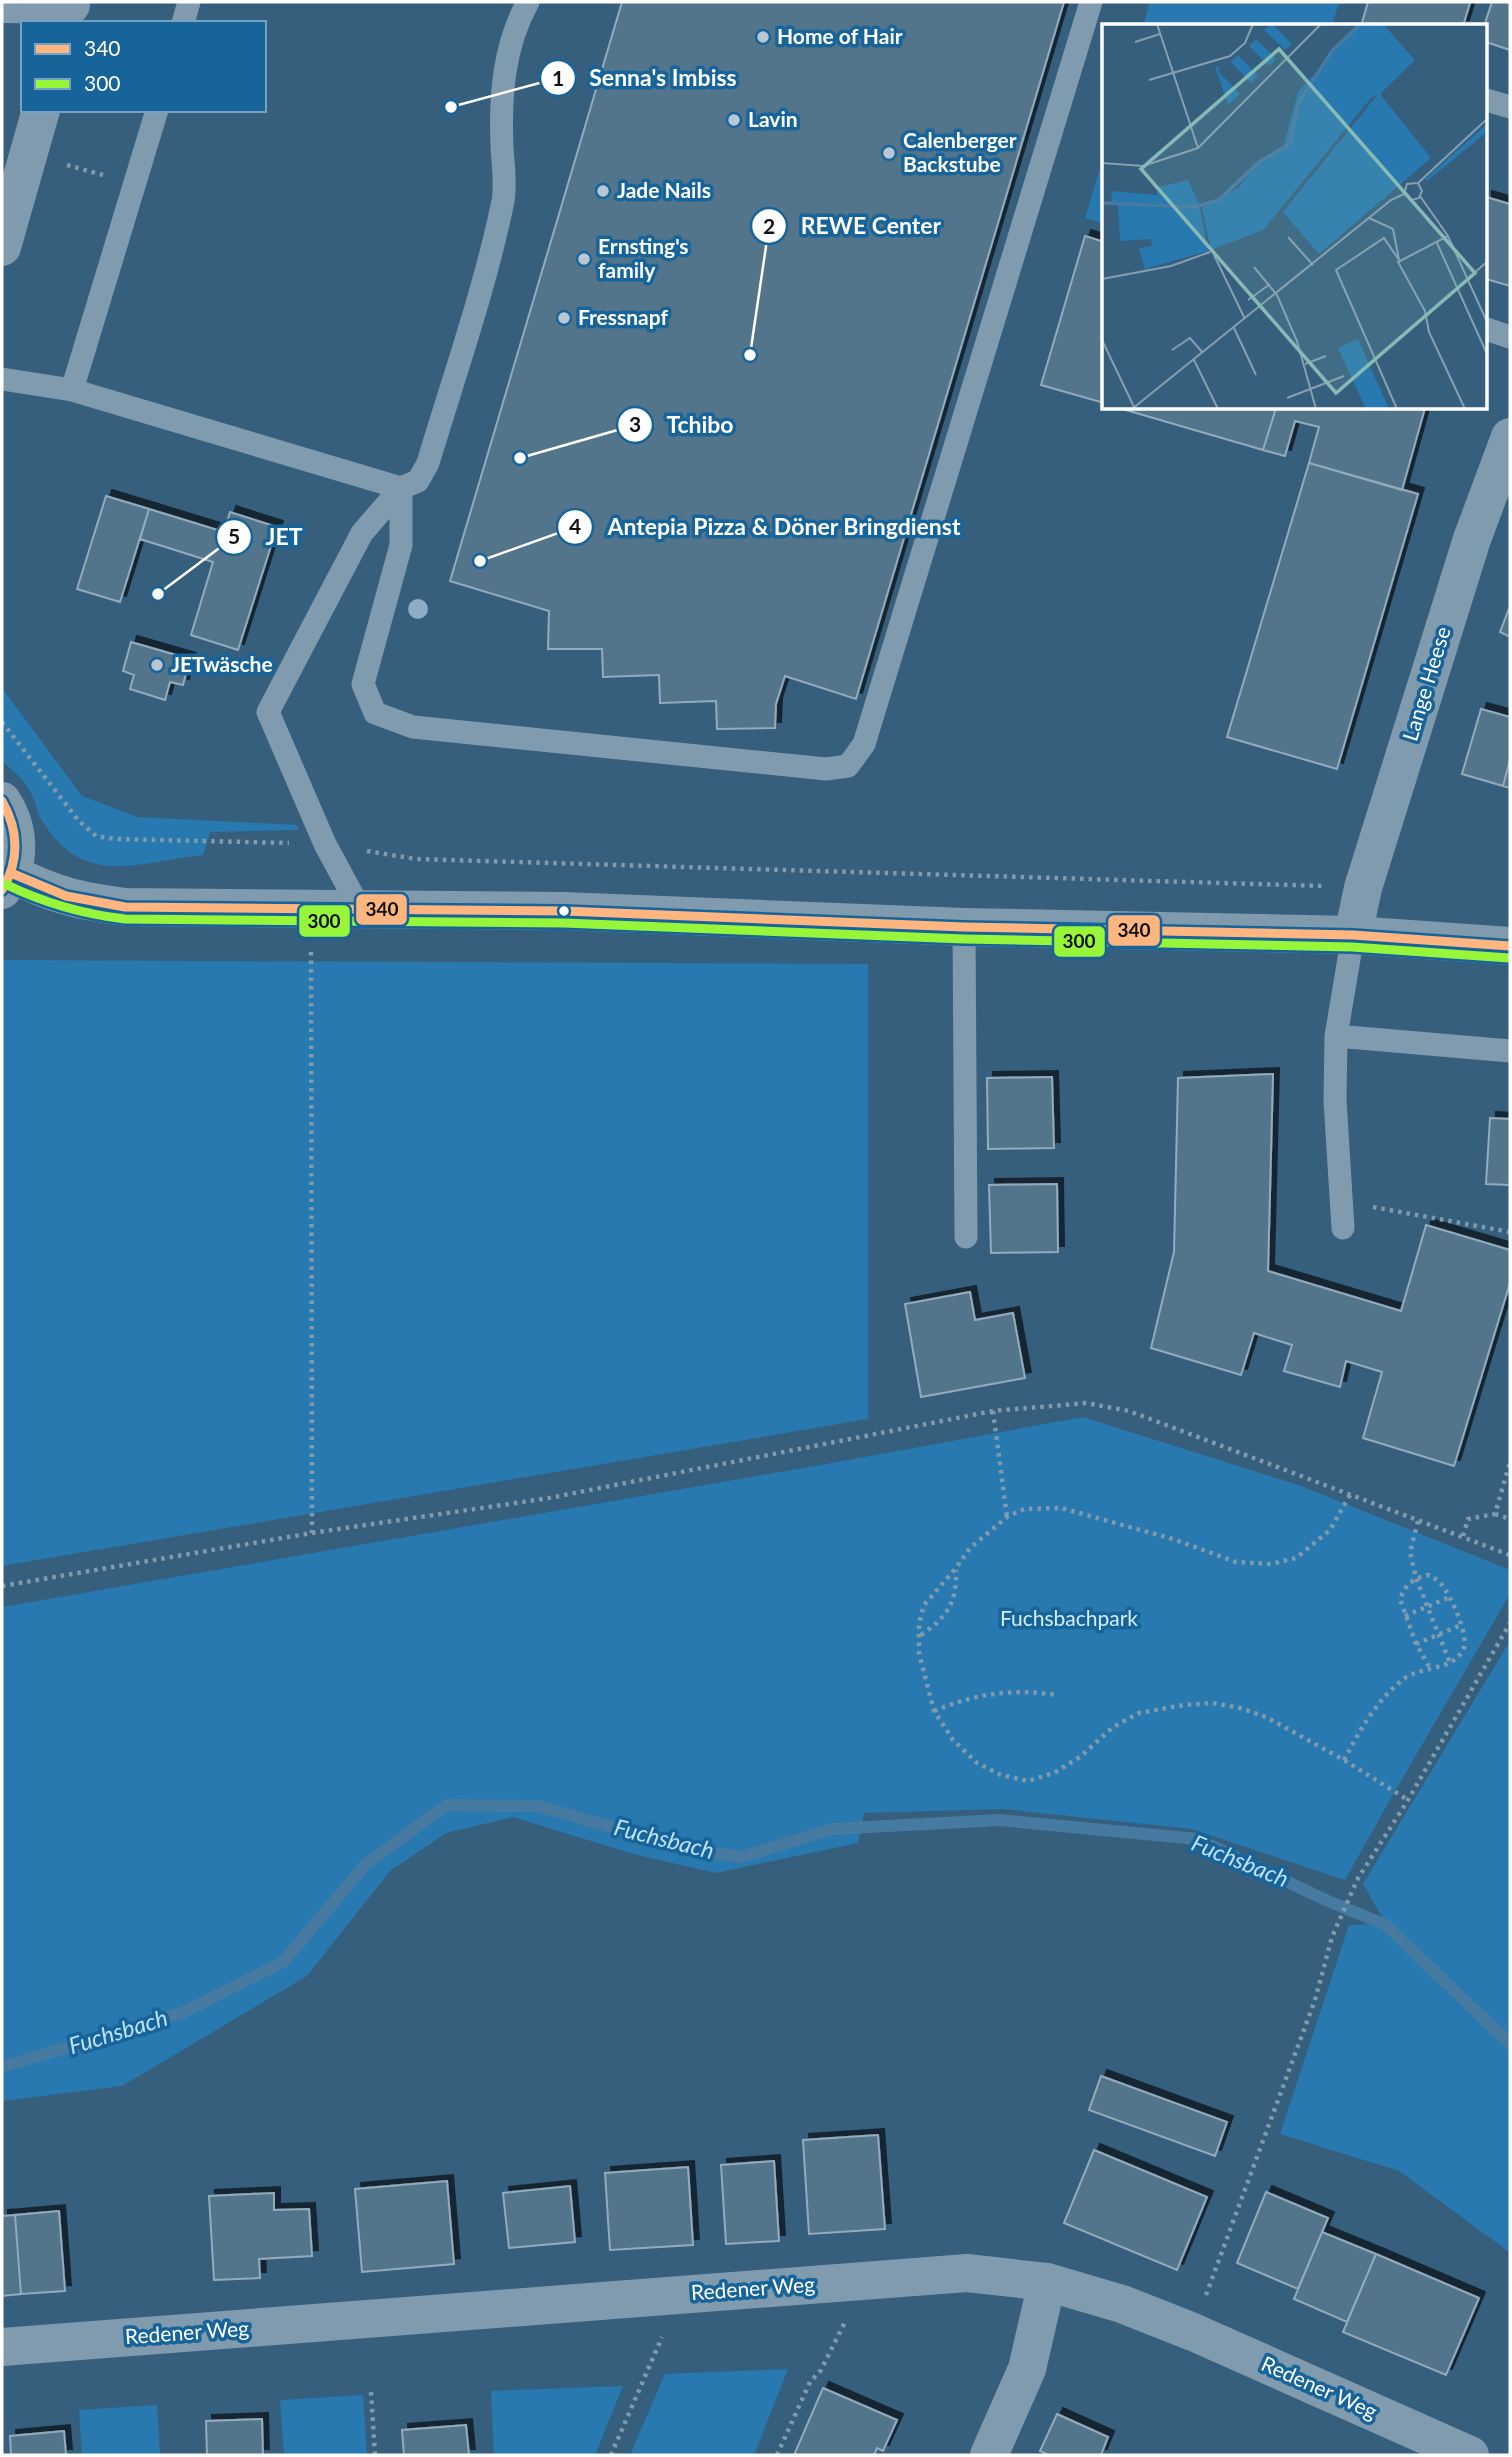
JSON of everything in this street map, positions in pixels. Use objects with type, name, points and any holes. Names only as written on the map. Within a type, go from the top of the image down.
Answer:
[{"type":"street","points":[[2,4],[70,10]]},
{"type":"street","points":[[2,247],[40,112]]},
{"type":"street","name":"Lange Heese","points":[[1353,935],[1363,888],[1472,539],[1510,437]]},
{"type":"street","points":[[2,801],[14,824],[16,841],[16,857],[7,882],[34,886],[75,900],[125,907],[564,911],[964,927],[1353,935],[1510,946]]},
{"type":"street","name":"Redener Weg","points":[[2,2347],[967,2273],[1047,2282],[1122,2304],[1193,2332],[1470,2455]]},
{"type":"street","points":[[989,2455],[1027,2369],[1047,2282]]},
{"type":"lane","points":[[184,21],[189,2]]},
{"type":"lane","points":[[360,909],[325,844],[268,712],[362,533],[401,488],[418,481],[428,463],[504,197],[503,75],[514,33],[528,2]]},
{"type":"lane","points":[[401,488],[401,545],[363,684],[376,713],[412,727],[826,769],[848,766],[864,744],[1091,2]]},
{"type":"lane","points":[[1488,101],[1510,107]]},
{"type":"lane","points":[[72,390],[155,112]]},
{"type":"lane","points":[[1488,330],[1510,337]]},
{"type":"lane","points":[[2,379],[72,390],[401,488]]},
{"type":"lane","points":[[964,927],[966,1237]]},
{"type":"lane","points":[[1343,1228],[1335,1101],[1336,1036],[1353,935]]},
{"type":"lane","points":[[1336,1036],[1510,1051]]},
{"type":"path","points":[[29,153],[134,185]]},
{"type":"path","points":[[2,722],[78,820],[96,836],[116,839],[325,844],[416,859],[1363,888]]},
{"type":"path","points":[[311,952],[312,1533]]},
{"type":"path","points":[[1340,1200],[1510,1232]]},
{"type":"path","points":[[2,1586],[312,1533],[549,1498],[993,1411],[1086,1403],[1129,1411],[1510,1555]]},
{"type":"path","points":[[993,1411],[1007,1517]]},
{"type":"path","points":[[1495,1514],[1510,1462]]},
{"type":"path","points":[[1350,1495],[1329,1530],[1296,1558],[1271,1564],[1236,1562],[1173,1539],[1061,1508],[1024,1509],[1007,1517],[970,1548],[924,1605],[919,1624],[919,1653],[934,1711],[953,1740],[977,1763],[1001,1775],[1028,1781],[1054,1773],[1080,1757],[1113,1727],[1139,1713],[1213,1703],[1266,1717],[1344,1760],[1408,1800]]},
{"type":"path","points":[[1462,1536],[1468,1519],[1495,1514],[1510,1519]]},
{"type":"path","points":[[1418,1521],[1410,1552],[1416,1578],[1450,1663]]},
{"type":"path","points":[[920,1635],[938,1623],[948,1610],[956,1589],[956,1568]]},
{"type":"path","points":[[1344,1760],[1362,1726],[1386,1696],[1408,1676],[1450,1663],[1462,1651],[1465,1640],[1450,1597],[1440,1582],[1429,1575],[1416,1578],[1405,1587],[1400,1599],[1416,1644],[1430,1668]]},
{"type":"path","points":[[1405,1616],[1450,1597]]},
{"type":"path","points":[[1193,2332],[1315,2000],[1332,1937],[1357,1880],[1408,1800],[1510,1623]]},
{"type":"path","points":[[1416,1644],[1461,1625]]},
{"type":"path","points":[[934,1711],[960,1700],[1026,1690],[1056,1695]]},
{"type":"path","points":[[777,2455],[810,2382],[821,2370],[851,2309],[853,2282]]},
{"type":"path","points":[[611,2455],[680,2295]]},
{"type":"path","points":[[370,2392],[375,2455]]},
{"type":"green space","points":[[1150,2],[1339,2],[1333,24],[1144,24]]},
{"type":"green space","points":[[1102,162],[1102,223],[1085,218]]},
{"type":"green space","points":[[2,688],[82,796],[138,817],[297,825],[299,830],[210,832],[203,855],[133,865],[93,863],[74,855],[56,840],[40,817],[27,787],[2,761]]},
{"type":"green space","points":[[2,960],[868,964],[868,1419],[2,1566]]},
{"type":"green space","name":"Fuchsbachpark","points":[[1083,1417],[1301,1486],[1510,1570],[1510,1594],[1345,1880],[1192,1829],[1003,1809],[864,1813],[858,1843],[716,1873],[633,1854],[513,1817],[446,1833],[390,1871],[307,1976],[122,2086],[2,2101],[2,1607]]},
{"type":"green space","points":[[1510,1641],[1508,2251],[1399,2171],[1280,2134],[1349,1925],[1386,1924],[1363,1884]]},
{"type":"green space","points":[[788,2369],[754,2455],[630,2455],[665,2374]]},
{"type":"green space","points":[[623,2386],[595,2455],[494,2455],[491,2391]]},
{"type":"green space","points":[[363,2395],[367,2455],[284,2455],[280,2400]]},
{"type":"green space","points":[[157,2405],[160,2455],[82,2455],[79,2410]]},
{"type":"building","points":[[622,2],[1064,2],[856,699],[785,676],[776,704],[775,728],[717,729],[716,701],[660,703],[659,675],[603,677],[602,649],[548,649],[549,611],[450,581]]},
{"type":"building","points":[[1368,2],[1470,3],[1464,24],[1362,24]]},
{"type":"building","points":[[1492,2],[1510,2],[1510,50],[1488,43],[1488,24],[1485,24]]},
{"type":"building","points":[[1488,198],[1510,204],[1510,286],[1488,280]]},
{"type":"building","points":[[1085,236],[1102,241],[1102,402],[1041,385]]},
{"type":"building","points":[[1126,410],[1275,410],[1263,450]]},
{"type":"building","points":[[1275,410],[1424,410],[1402,490],[1309,463],[1319,427],[1295,421],[1285,456],[1263,450]]},
{"type":"building","points":[[1309,463],[1418,494],[1337,769],[1227,737]]},
{"type":"building","points":[[106,496],[149,509],[120,602],[77,589]]},
{"type":"building","points":[[149,509],[224,532],[230,512],[277,527],[238,650],[191,635],[213,562],[140,539]]},
{"type":"building","points":[[1510,606],[1510,637],[1500,632]]},
{"type":"building","name":"JETwäsche","points":[[131,642],[190,659],[183,685],[170,682],[165,700],[130,689],[134,675],[123,671]]},
{"type":"building","points":[[1481,709],[1510,717],[1510,760],[1503,786],[1462,774]]},
{"type":"building","points":[[1510,760],[1510,788],[1503,786]]},
{"type":"building","points":[[1273,1074],[1268,1271],[1401,1311],[1426,1225],[1510,1250],[1510,1283],[1454,1466],[1363,1438],[1382,1372],[1346,1361],[1340,1387],[1284,1371],[1292,1345],[1254,1333],[1241,1375],[1151,1348],[1174,1252],[1178,1078]]},
{"type":"building","points":[[1052,1077],[1054,1148],[988,1149],[987,1078]]},
{"type":"building","points":[[1490,1118],[1510,1119],[1510,1185],[1486,1184]]},
{"type":"building","points":[[1057,1184],[1058,1252],[991,1253],[989,1185]]},
{"type":"building","points":[[970,1292],[975,1320],[1013,1313],[1025,1378],[921,1397],[905,1304]]},
{"type":"building","points":[[1101,2076],[1227,2122],[1215,2156],[1089,2110]]},
{"type":"building","points":[[878,2135],[885,2229],[809,2234],[803,2140]]},
{"type":"building","points":[[1094,2150],[1207,2197],[1177,2270],[1064,2223]]},
{"type":"building","points":[[774,2161],[779,2241],[726,2244],[721,2165]]},
{"type":"building","points":[[688,2167],[693,2245],[610,2250],[605,2173]]},
{"type":"building","points":[[447,2181],[454,2264],[362,2272],[355,2189]]},
{"type":"building","points":[[570,2186],[575,2242],[509,2248],[503,2193]]},
{"type":"building","points":[[1266,2192],[1328,2218],[1298,2289],[1237,2263]]},
{"type":"building","points":[[274,2193],[274,2210],[309,2209],[312,2256],[259,2259],[260,2278],[214,2280],[209,2196]]},
{"type":"building","points":[[59,2211],[65,2291],[21,2294],[15,2215]]},
{"type":"building","points":[[15,2215],[21,2294],[2,2296],[2,2216]]},
{"type":"building","points":[[1322,2232],[1376,2254],[1347,2322],[1294,2299]]},
{"type":"building","points":[[1376,2254],[1479,2298],[1446,2375],[1343,2332]]},
{"type":"building","points":[[823,2388],[897,2420],[883,2451],[877,2448],[874,2455],[794,2455]]},
{"type":"building","points":[[1057,2414],[1108,2437],[1101,2455],[1049,2455],[1040,2451]]},
{"type":"building","points":[[262,2419],[263,2455],[207,2455],[206,2421]]},
{"type":"building","points":[[466,2425],[469,2455],[404,2455],[402,2430]]},
{"type":"building","points":[[64,2431],[66,2455],[11,2455],[10,2436]]},
{"type":"waterway","name":"Fuchsbach","points":[[2,2067],[184,2012],[283,1962],[366,1864],[447,1805],[538,1806],[687,1849],[742,1857],[832,1829],[999,1820],[1197,1839],[1328,1901],[1386,1925],[1510,2044]]},
{"type":"transit line","name":"340","points":[[2,801],[12,823],[15,846],[12,868],[2,890]]},
{"type":"transit line","name":"340","points":[[11,873],[66,896],[125,907],[564,911],[964,927],[1353,935],[1510,946]]},
{"type":"transit line","name":"300","points":[[5,884],[64,907],[125,919],[564,923],[964,939],[1352,947],[1509,958]]},
{"type":"place","name":"Home of Hair","points":[[763,37]]},
{"type":"place","name":"Senna's Imbiss","points":[[451,107]]},
{"type":"place","name":"Lavin","points":[[734,120]]},
{"type":"place","name":"Calenberger Backstube","points":[[889,153]]},
{"type":"place","name":"Jade Nails","points":[[603,191]]},
{"type":"place","name":"Ernsting's family","points":[[584,259]]},
{"type":"place","name":"Fressnapf","points":[[564,318]]},
{"type":"place","name":"REWE Center","points":[[750,355]]},
{"type":"place","name":"Tchibo","points":[[520,458]]},
{"type":"place","name":"Antepia Pizza & Döner Bringdienst","points":[[480,561]]},
{"type":"place","name":"JET","points":[[158,594]]},
{"type":"place","name":"JETwäsche","points":[[157,665]]}]
